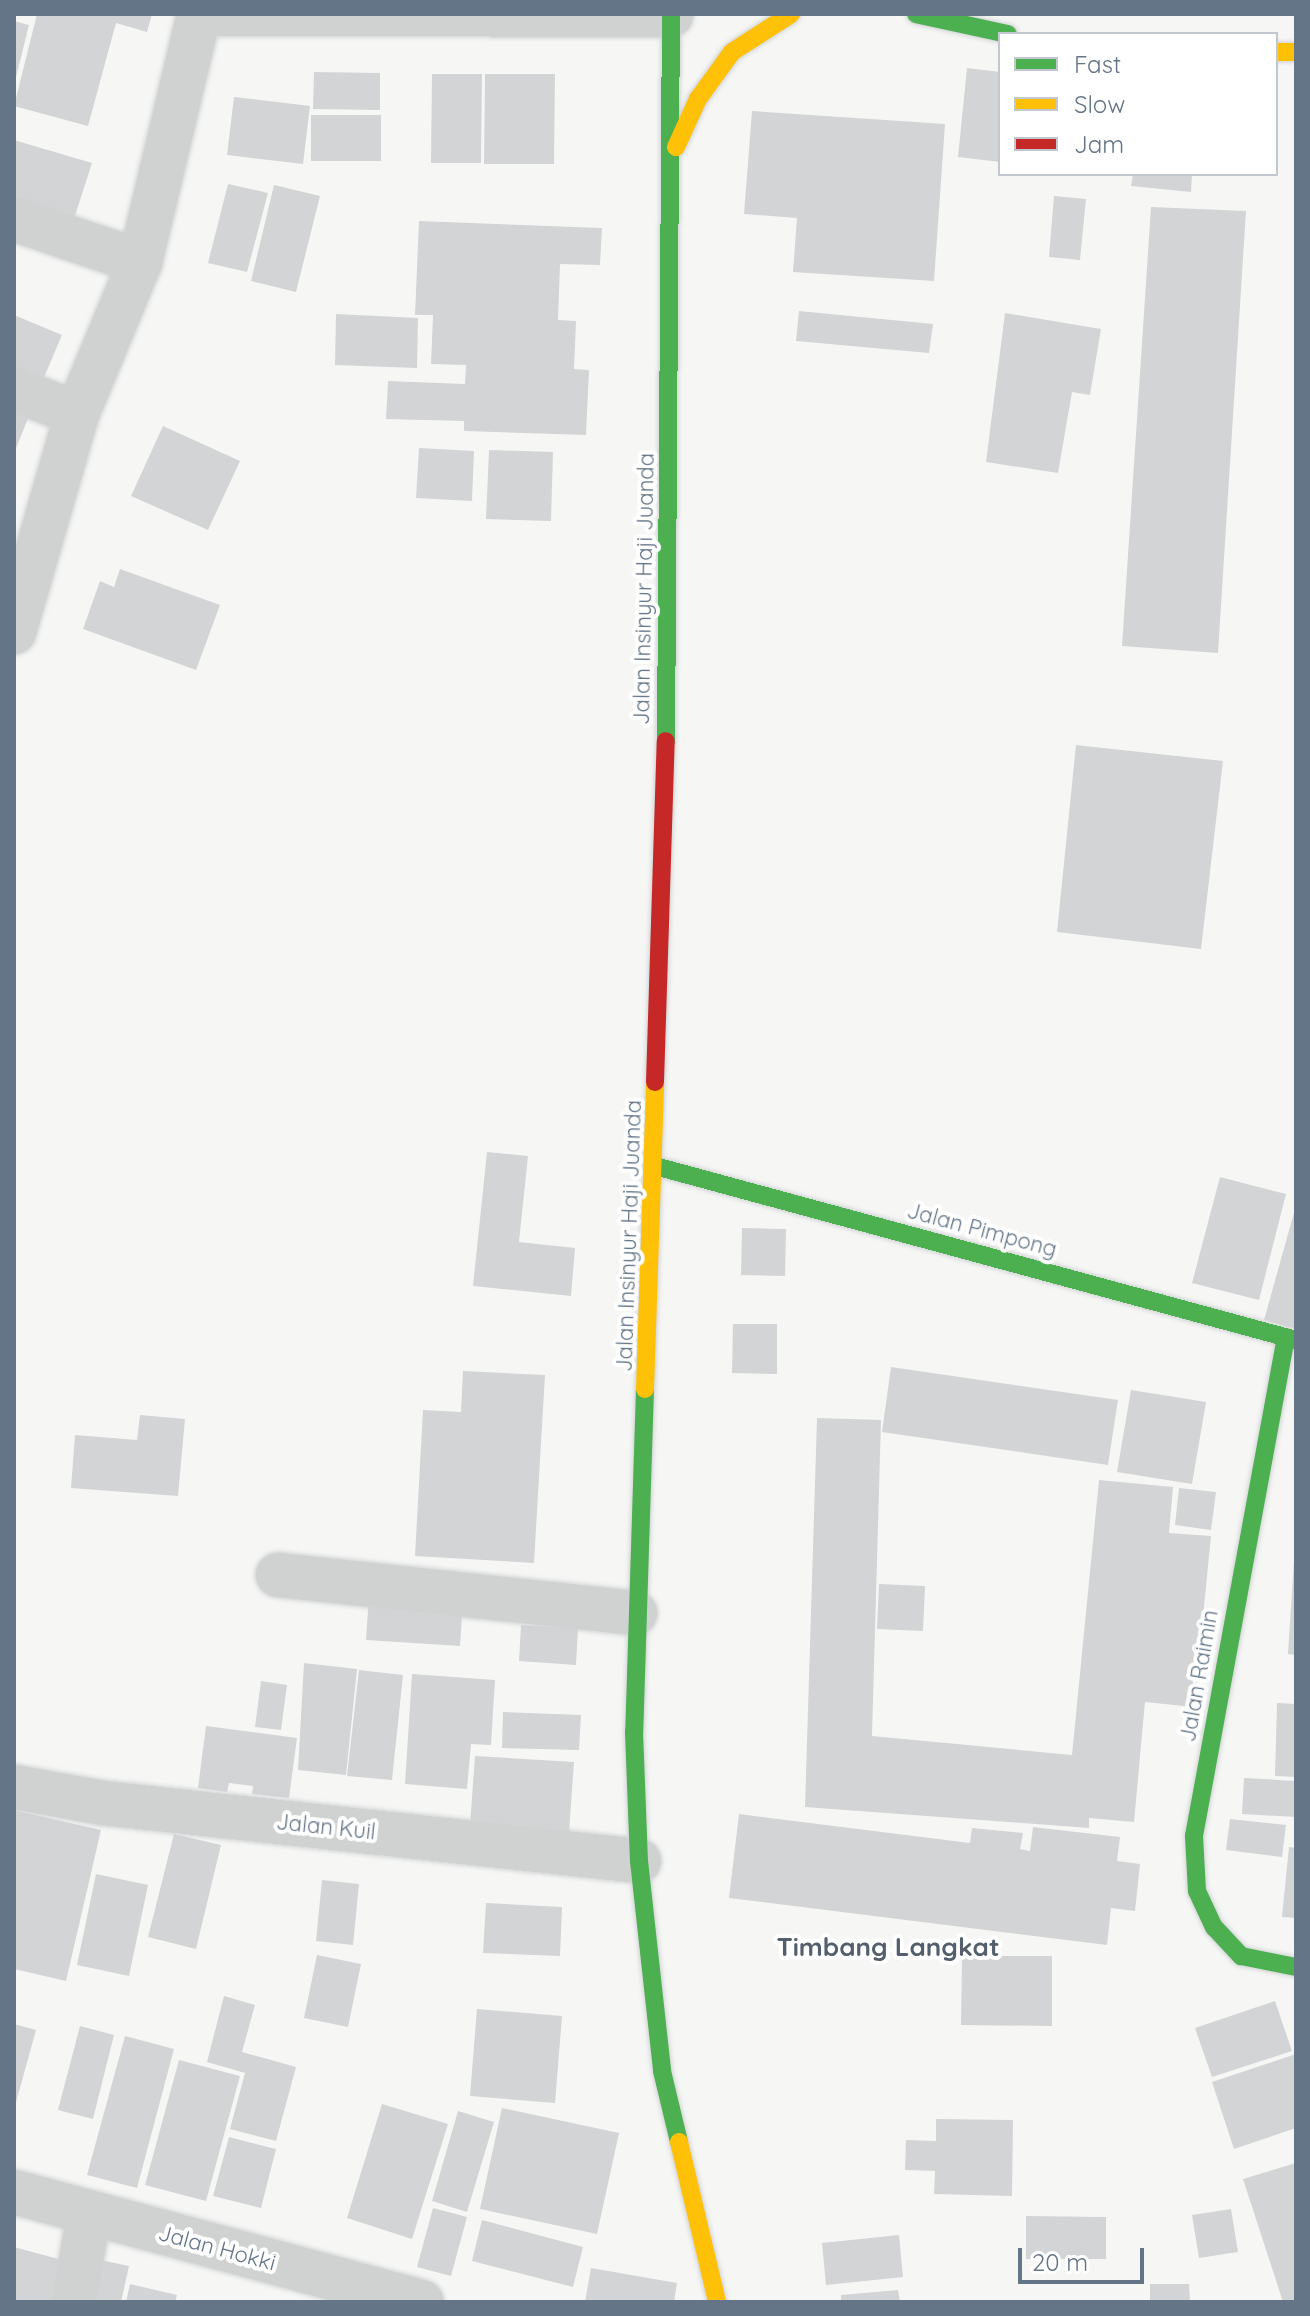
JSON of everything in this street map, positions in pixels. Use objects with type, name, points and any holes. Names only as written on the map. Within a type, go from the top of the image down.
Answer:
[{"type":"street","points":[[14,632],[77,414],[140,262],[199,14],[671,14]]},
{"type":"street","name":"Jalan Insinyur Haji Juanda","points":[[671,14],[669,655],[647,1442],[635,1613],[639,1861],[662,2071],[717,2302]]},
{"type":"street","name":"Jalan Insinyur Haji Juanda","points":[[669,164],[698,99],[732,52],[791,14]]},
{"type":"street","points":[[916,14],[999,32]]},
{"type":"street","points":[[14,219],[140,262]]},
{"type":"street","points":[[14,389],[77,414]]},
{"type":"street","name":"Jalan Pimpong","points":[[655,1166],[1291,1339]]},
{"type":"street","name":"Jalan Raimin","points":[[1291,1339],[1194,1836],[1197,1891],[1214,1927],[1241,1956],[1296,1967]]},
{"type":"street","points":[[278,1575],[635,1613]]},
{"type":"street","name":"Jalan Kuil","points":[[14,1787],[103,1803],[639,1861]]},
{"type":"street","name":"Jalan Hokki","points":[[14,2192],[89,2214],[296,2286],[421,2302]]},
{"type":"street","points":[[74,2302],[89,2214]]},
{"type":"building","points":[[37,14],[152,14],[147,32],[116,23],[88,126],[14,106]]},
{"type":"building","points":[[14,21],[29,25],[15,81],[14,81]]},
{"type":"building","points":[[967,68],[998,72],[998,162],[958,157]]},
{"type":"building","points":[[314,72],[380,73],[380,110],[313,109]]},
{"type":"building","points":[[432,74],[482,74],[481,163],[431,163]]},
{"type":"building","points":[[485,74],[555,74],[554,164],[484,164]]},
{"type":"building","points":[[234,97],[310,106],[303,164],[227,155]]},
{"type":"building","points":[[752,111],[945,124],[934,281],[793,272],[797,218],[744,214]]},
{"type":"building","points":[[311,115],[381,115],[381,161],[311,161]]},
{"type":"building","points":[[14,140],[92,163],[72,225],[14,207]]},
{"type":"building","points":[[1133,176],[1192,176],[1191,192],[1131,186]]},
{"type":"building","points":[[228,184],[268,193],[247,272],[208,263]]},
{"type":"building","points":[[274,185],[320,196],[296,292],[251,281]]},
{"type":"building","points":[[1054,196],[1086,199],[1080,260],[1049,257]]},
{"type":"building","points":[[1151,207],[1246,211],[1218,653],[1122,646]]},
{"type":"building","points":[[419,221],[602,228],[600,265],[560,264],[558,320],[576,321],[574,369],[589,370],[586,435],[464,431],[464,421],[386,419],[388,381],[465,384],[466,365],[431,364],[433,315],[415,315]]},
{"type":"building","points":[[799,311],[933,324],[929,353],[796,341]]},
{"type":"building","points":[[1005,313],[1101,329],[1090,395],[1072,392],[1058,473],[986,462]]},
{"type":"building","points":[[336,314],[418,318],[417,368],[335,365]]},
{"type":"building","points":[[14,315],[62,335],[37,394],[14,384]]},
{"type":"building","points":[[14,411],[29,416],[14,453]]},
{"type":"building","points":[[163,426],[240,461],[208,530],[131,496]]},
{"type":"building","points":[[419,448],[474,451],[472,501],[416,498]]},
{"type":"building","points":[[489,450],[553,452],[551,521],[486,519]]},
{"type":"building","points":[[120,569],[220,605],[196,670],[83,629],[100,581],[114,587]]},
{"type":"building","points":[[1076,745],[1223,761],[1201,949],[1057,932]]},
{"type":"building","points":[[487,1152],[528,1156],[519,1242],[575,1248],[571,1296],[473,1286]]},
{"type":"building","points":[[1220,1177],[1286,1194],[1259,1300],[1192,1283]]},
{"type":"building","points":[[1296,1209],[1296,1329],[1264,1320]]},
{"type":"building","points":[[742,1228],[786,1229],[785,1276],[741,1275]]},
{"type":"building","points":[[733,1324],[777,1324],[777,1374],[732,1373]]},
{"type":"building","points":[[891,1367],[1118,1400],[1108,1465],[882,1432]]},
{"type":"building","points":[[463,1371],[545,1375],[534,1563],[415,1556],[423,1410],[461,1412]]},
{"type":"building","points":[[1131,1390],[1206,1402],[1192,1484],[1117,1472]]},
{"type":"building","points":[[140,1415],[185,1419],[178,1496],[71,1488],[75,1435],[137,1440]]},
{"type":"building","points":[[817,1418],[881,1420],[872,1736],[1072,1755],[1099,1480],[1173,1487],[1169,1533],[1211,1536],[1194,1707],[1145,1702],[1134,1822],[1089,1818],[1089,1828],[805,1807]]},
{"type":"building","points":[[1179,1488],[1216,1492],[1211,1530],[1175,1525]]},
{"type":"building","points":[[1296,1560],[1296,1655],[1288,1654]]},
{"type":"building","points":[[879,1584],[925,1586],[923,1631],[877,1629]]},
{"type":"building","points":[[369,1595],[463,1602],[460,1646],[366,1640]]},
{"type":"building","points":[[521,1625],[578,1628],[576,1665],[519,1661]]},
{"type":"building","points":[[304,1663],[357,1669],[346,1775],[298,1770]]},
{"type":"building","points":[[359,1670],[403,1675],[392,1780],[347,1776]]},
{"type":"building","points":[[412,1674],[495,1680],[491,1745],[471,1744],[467,1789],[405,1784]]},
{"type":"building","points":[[261,1681],[287,1685],[281,1730],[255,1727]]},
{"type":"building","points":[[1277,1703],[1296,1704],[1296,1777],[1275,1776]]},
{"type":"building","points":[[503,1712],[581,1715],[579,1750],[502,1748]]},
{"type":"building","points":[[206,1726],[297,1738],[289,1798],[252,1794],[253,1786],[229,1783],[227,1792],[198,1788]]},
{"type":"building","points":[[475,1756],[574,1762],[569,1832],[470,1825]]},
{"type":"building","points":[[1244,1778],[1296,1781],[1296,1817],[1242,1814]]},
{"type":"building","points":[[14,1810],[101,1830],[66,1981],[14,1969]]},
{"type":"building","points":[[739,1814],[970,1843],[972,1828],[1023,1833],[1020,1849],[1030,1851],[1033,1827],[1120,1837],[1117,1861],[1140,1864],[1135,1911],[1111,1908],[1107,1945],[729,1898]]},
{"type":"building","points":[[1230,1819],[1286,1825],[1282,1857],[1226,1850]]},
{"type":"building","points":[[174,1834],[221,1845],[196,1949],[148,1937]]},
{"type":"building","points":[[1289,1847],[1296,1848],[1296,1918],[1282,1917]]},
{"type":"building","points":[[96,1874],[148,1885],[129,1976],[77,1965]]},
{"type":"building","points":[[322,1880],[359,1884],[353,1945],[316,1941]]},
{"type":"building","points":[[486,1903],[562,1907],[560,1956],[483,1953]]},
{"type":"building","points":[[317,1955],[361,1964],[348,2027],[304,2018]]},
{"type":"building","points":[[962,1956],[1052,1956],[1052,2026],[961,2025]]},
{"type":"building","points":[[224,1996],[255,2005],[242,2052],[296,2067],[276,2141],[230,2129],[245,2073],[207,2062]]},
{"type":"building","points":[[1275,2001],[1292,2051],[1212,2077],[1195,2028]]},
{"type":"building","points":[[477,2009],[562,2016],[555,2103],[470,2096]]},
{"type":"building","points":[[14,2024],[36,2030],[15,2106],[14,2106]]},
{"type":"building","points":[[80,2026],[114,2035],[93,2119],[58,2110]]},
{"type":"building","points":[[125,2036],[174,2049],[137,2188],[87,2175]]},
{"type":"building","points":[[1296,2054],[1296,2128],[1234,2149],[1212,2082]]},
{"type":"building","points":[[179,2060],[240,2076],[206,2201],[145,2185]]},
{"type":"building","points":[[382,2104],[448,2124],[412,2239],[347,2218]]},
{"type":"building","points":[[502,2108],[619,2133],[597,2234],[480,2209]]},
{"type":"building","points":[[458,2111],[494,2122],[467,2212],[432,2201]]},
{"type":"building","points":[[936,2119],[1013,2120],[1012,2196],[934,2194],[935,2171],[905,2170],[906,2140],[936,2141]]},
{"type":"building","points":[[229,2137],[276,2149],[261,2208],[213,2196]]},
{"type":"building","points":[[1296,2163],[1296,2302],[1283,2302],[1243,2179]]},
{"type":"building","points":[[433,2208],[467,2217],[451,2276],[417,2267]]},
{"type":"building","points":[[1231,2209],[1238,2252],[1199,2258],[1192,2215]]},
{"type":"building","points":[[1026,2216],[1106,2217],[1106,2259],[1026,2259]]},
{"type":"building","points":[[482,2220],[583,2247],[573,2287],[472,2261]]},
{"type":"building","points":[[899,2235],[903,2277],[826,2285],[822,2243]]},
{"type":"building","points":[[14,2247],[73,2263],[66,2302],[14,2302]]},
{"type":"building","points":[[91,2258],[129,2266],[121,2302],[82,2302]]},
{"type":"building","points":[[591,2268],[677,2283],[674,2302],[585,2302]]},
{"type":"building","points":[[130,2284],[177,2295],[175,2302],[126,2302]]},
{"type":"building","points":[[1150,2284],[1189,2284],[1190,2302],[1150,2302]]},
{"type":"building","points":[[898,2290],[900,2302],[841,2302],[841,2295]]},
{"type":"traffic: fast","points":[[666,741],[671,14]]},
{"type":"traffic: fast","points":[[916,14],[999,32]]},
{"type":"traffic: fast","points":[[655,1166],[1296,1340]]},
{"type":"traffic: fast","points":[[1286,1337],[1194,1836],[1197,1891],[1214,1927],[1241,1956],[1296,1967]]},
{"type":"traffic: fast","points":[[645,1389],[634,1732],[639,1861],[662,2071],[679,2142]]},
{"type":"traffic: slow","points":[[676,147],[698,99],[732,52],[791,14]]},
{"type":"traffic: slow","points":[[1278,52],[1296,52]]},
{"type":"traffic: slow","points":[[645,1389],[655,1082]]},
{"type":"traffic: slow","points":[[679,2142],[717,2302]]},
{"type":"traffic: jam","points":[[655,1082],[666,741]]},
{"type":"district","name":"Timbang Langkat","points":[[888,1947]]}]
